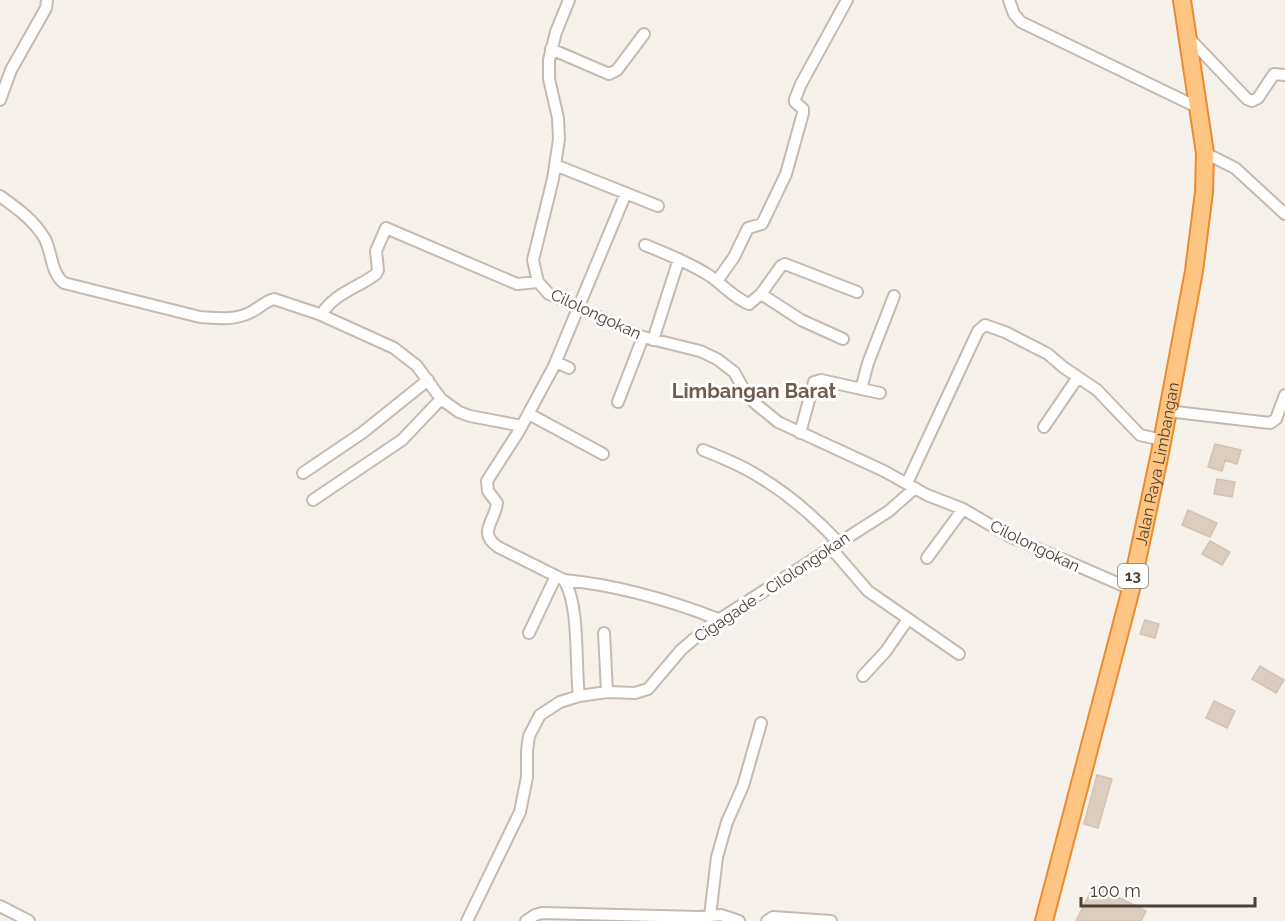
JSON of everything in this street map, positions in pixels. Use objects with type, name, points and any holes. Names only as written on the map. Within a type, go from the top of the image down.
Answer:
[{"type":"highway","name":"Jalan Raya Limbangan","points":[[1044,921],[1131,589],[1194,271],[1204,192],[1205,153],[1182,0]]},
{"type":"street","points":[[0,100],[11,70],[46,8],[47,0]]},
{"type":"street","name":"Cilolongokan","points":[[569,0],[551,49],[549,79],[559,128],[555,165],[535,248],[534,272],[538,282],[549,294],[648,338],[700,351],[717,359],[734,372],[746,393],[765,413],[800,433],[963,509],[1009,536],[1131,589]]},
{"type":"street","points":[[717,281],[736,254],[748,228],[762,224],[784,179],[803,112],[795,99],[847,0]]},
{"type":"street","points":[[1010,1],[1017,19],[1030,28],[1199,108]]},
{"type":"street","points":[[551,49],[609,74],[617,70],[644,34]]},
{"type":"street","points":[[1187,36],[1247,99],[1255,100],[1274,74],[1285,75]]},
{"type":"street","points":[[1205,153],[1235,168],[1285,214]]},
{"type":"street","points":[[555,165],[658,206]]},
{"type":"street","points":[[627,194],[556,362],[529,414],[487,481],[489,491],[497,506],[487,534],[498,547],[560,578],[643,594],[688,607],[718,619]]},
{"type":"street","points":[[0,196],[26,215],[38,229],[49,247],[57,276],[64,283],[200,317],[230,319],[274,300],[320,314],[394,348],[417,366],[441,399],[459,412],[522,426]]},
{"type":"street","points":[[320,314],[330,303],[376,274],[378,270],[376,248],[386,228],[517,284],[538,282]]},
{"type":"street","points":[[645,245],[679,259],[717,281],[740,300],[749,304],[761,294],[781,266],[785,264],[857,292]]},
{"type":"street","points":[[618,402],[648,338],[679,259]]},
{"type":"street","points":[[761,294],[801,320],[843,339]]},
{"type":"street","points":[[861,389],[868,363],[894,296]]},
{"type":"street","points":[[911,486],[981,328],[989,326],[1048,354],[1059,365],[1097,390],[1140,435],[1162,440]]},
{"type":"street","points":[[556,362],[568,368]]},
{"type":"street","points":[[1044,427],[1078,377]]},
{"type":"street","points":[[303,473],[362,433],[428,380]]},
{"type":"street","points":[[800,433],[814,382],[821,380],[880,393]]},
{"type":"street","points":[[1167,411],[1270,423],[1276,419],[1285,395]]},
{"type":"street","points":[[313,500],[402,440],[441,399]]},
{"type":"street","points":[[529,414],[603,454]]},
{"type":"street","points":[[703,450],[746,469],[782,491],[819,521],[868,591],[959,654]]},
{"type":"street","name":"Cigagade - Cilolongokan","points":[[467,921],[520,812],[527,777],[526,751],[529,736],[540,715],[560,702],[579,696],[607,692],[634,693],[648,689],[681,650],[718,619],[889,511],[911,486]]},
{"type":"street","points":[[927,558],[963,509]]},
{"type":"street","points":[[529,633],[560,578]]},
{"type":"street","points":[[560,578],[568,587],[574,615],[579,696]]},
{"type":"street","points":[[863,676],[886,651],[908,619]]},
{"type":"street","points":[[604,633],[607,692]]},
{"type":"street","points":[[710,916],[717,857],[730,812],[743,786],[761,723]]},
{"type":"street","points":[[0,906],[29,921]]},
{"type":"street","points":[[526,921],[542,913],[698,917],[721,915],[740,921]]},
{"type":"street","points":[[767,921],[773,917],[831,921]]},
{"type":"building","points":[[1215,444],[1241,450],[1237,464],[1225,460],[1222,471],[1208,467]]},
{"type":"building","points":[[1217,479],[1235,482],[1232,497],[1214,494]]},
{"type":"building","points":[[1188,510],[1217,523],[1210,537],[1182,525]]},
{"type":"building","points":[[1210,541],[1230,552],[1222,565],[1202,554]]},
{"type":"building","points":[[1145,620],[1159,624],[1155,638],[1140,634]]},
{"type":"building","points":[[1260,666],[1284,680],[1276,693],[1252,679]]},
{"type":"building","points":[[1214,701],[1235,711],[1227,728],[1206,718]]},
{"type":"building","points":[[1097,775],[1112,779],[1098,828],[1084,824]]},
{"type":"building","points":[[1094,885],[1146,911],[1141,921],[1076,921]]},
{"type":"district","name":"Limbangan Barat","points":[[754,391]]}]
